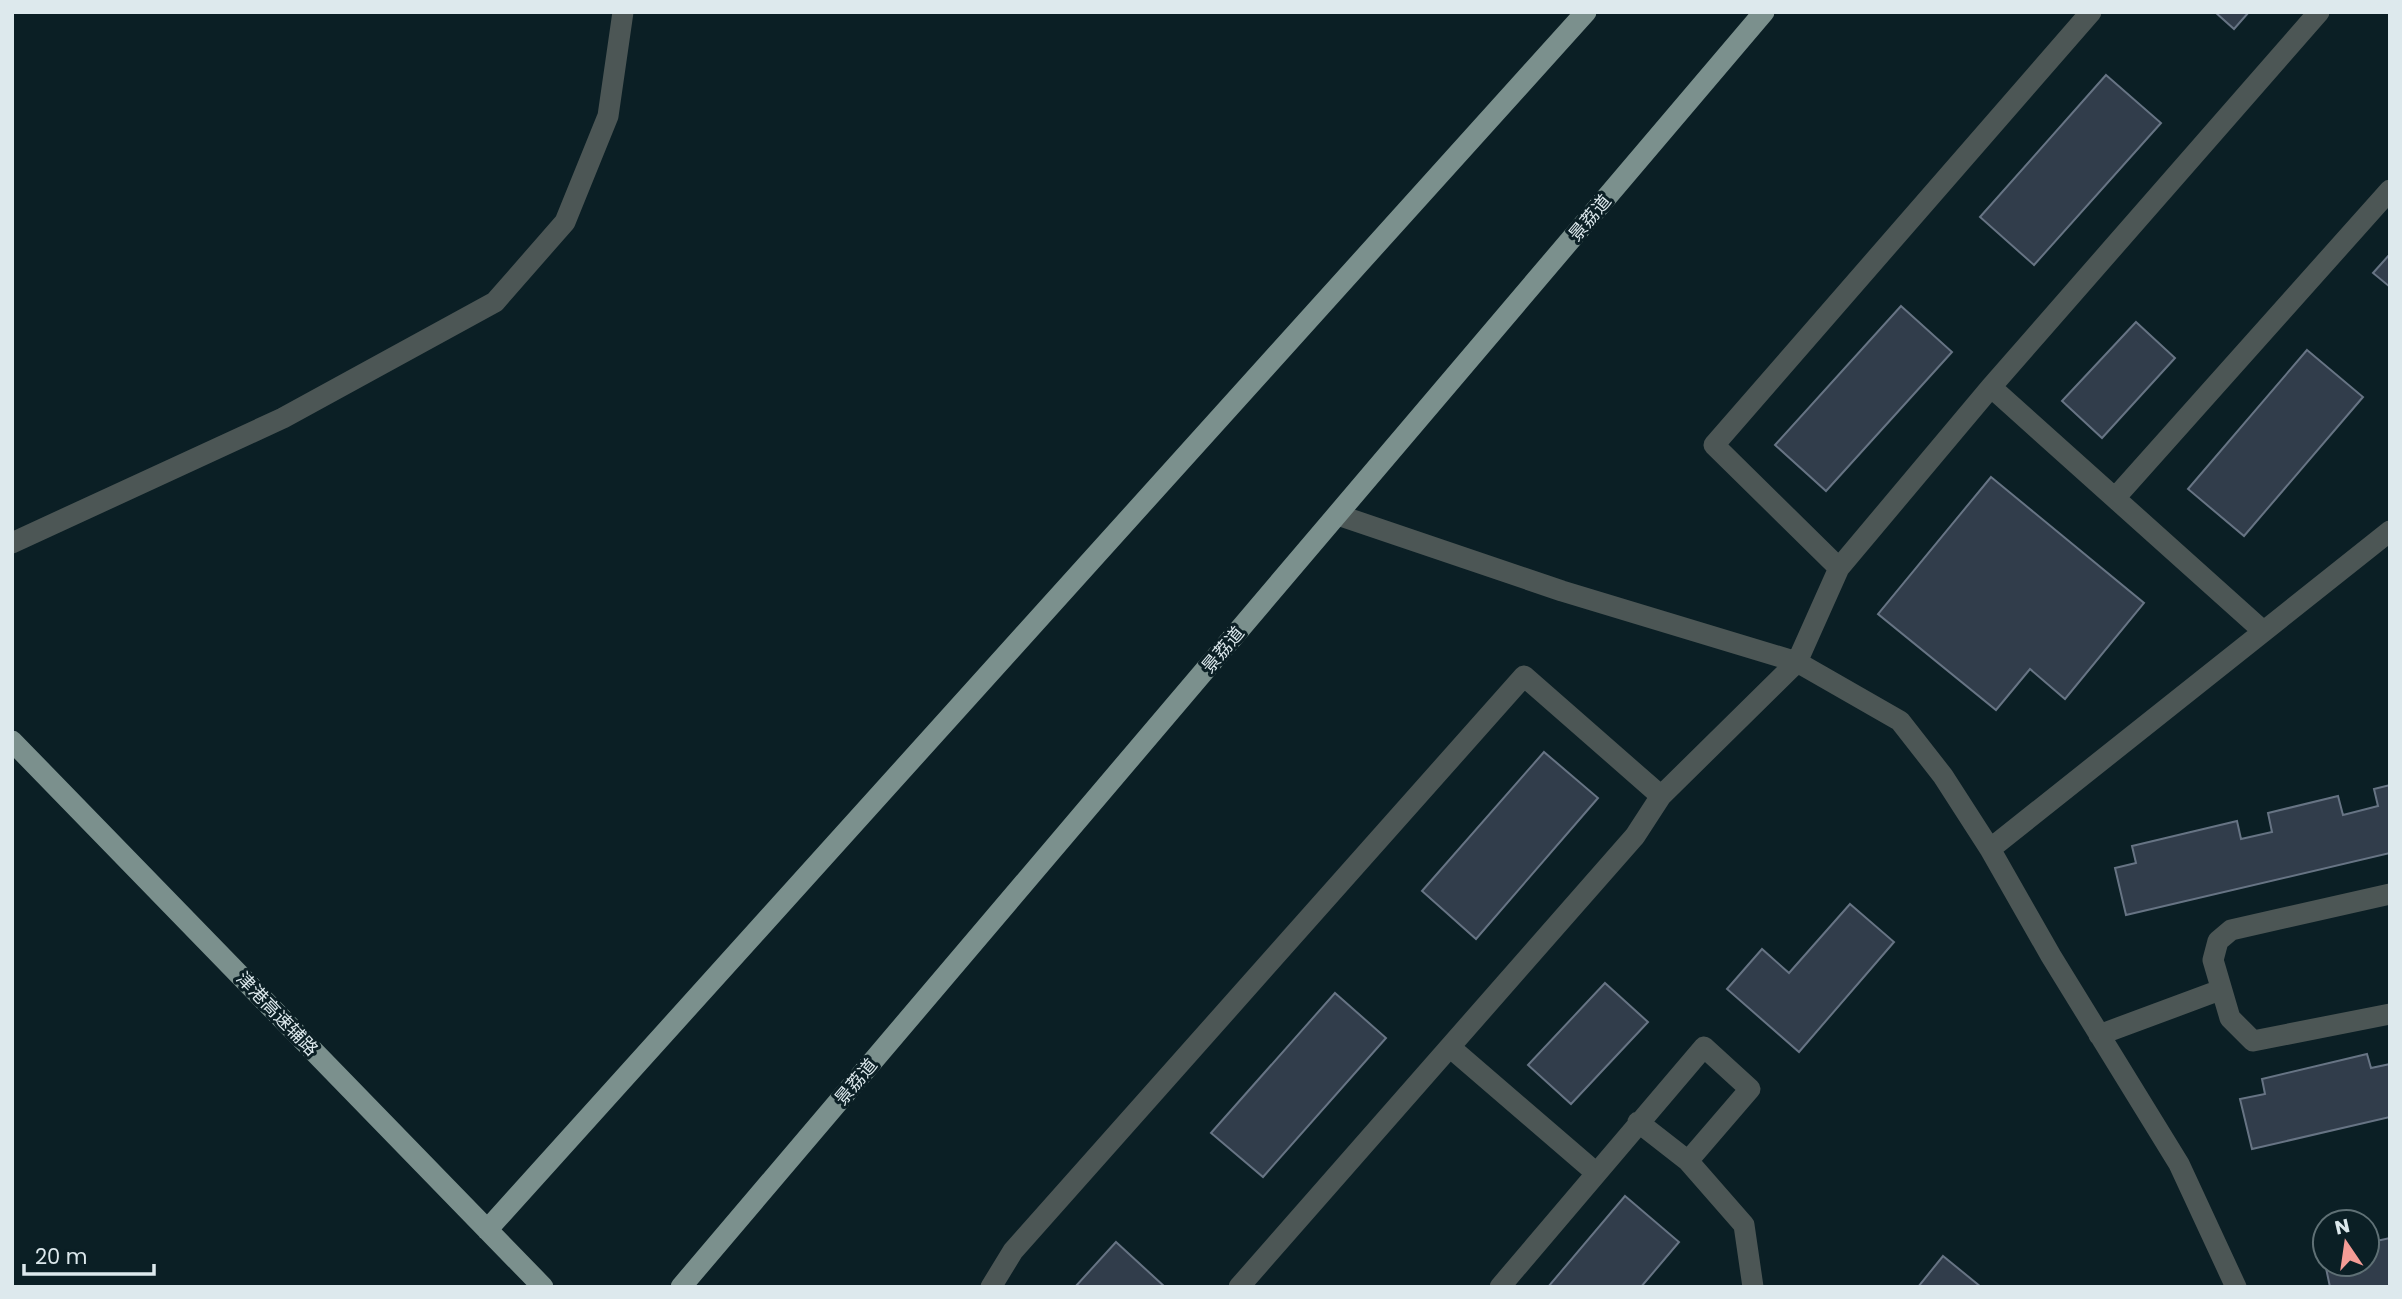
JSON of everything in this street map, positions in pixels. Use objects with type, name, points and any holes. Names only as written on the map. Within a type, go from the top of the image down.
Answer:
[{"type":"main road","points":[[487,1230],[1586,12]]},
{"type":"main road","name":"景荔道","points":[[681,1287],[1764,12]]},
{"type":"main road","name":"津港高速辅路","points":[[12,741],[543,1287]]},
{"type":"street","points":[[12,543],[283,418],[495,302],[565,222],[608,116],[623,12]]},
{"type":"street","points":[[1839,568],[1714,445],[2091,12]]},
{"type":"street","points":[[1239,1287],[1635,836],[1661,796],[1797,662],[1839,568],[1991,387],[2319,12]]},
{"type":"street","points":[[2115,498],[2390,190]]},
{"type":"street","points":[[1991,387],[2263,631]]},
{"type":"street","points":[[1338,515],[1562,591],[1797,662],[1900,721],[1943,776],[1990,849],[2099,1035],[2179,1164],[2236,1287]]},
{"type":"street","points":[[1990,849],[2390,531]]},
{"type":"street","points":[[991,1287],[1013,1251],[1524,676],[1661,796]]},
{"type":"street","points":[[2390,894],[2231,930],[2218,941],[2213,960],[2230,1018],[2253,1041],[2390,1014]]},
{"type":"street","points":[[2099,1035],[2220,990]]},
{"type":"street","points":[[1500,1287],[1704,1047],[1750,1089],[1688,1161]]},
{"type":"street","points":[[1451,1048],[1595,1172]]},
{"type":"street","points":[[1638,1122],[1688,1161],[1744,1225],[1753,1287]]},
{"type":"building","points":[[2215,12],[2249,12],[2234,29]]},
{"type":"building","points":[[2106,75],[2161,123],[2034,265],[1980,217]]},
{"type":"building","points":[[2390,254],[2390,287],[2373,273]]},
{"type":"building","points":[[1901,306],[1952,352],[1826,491],[1775,445]]},
{"type":"building","points":[[2136,322],[2175,358],[2102,438],[2062,401]]},
{"type":"building","points":[[2307,350],[2363,397],[2244,536],[2188,489]]},
{"type":"building","points":[[1991,477],[2144,603],[2065,699],[2030,669],[1996,710],[1878,614]]},
{"type":"building","points":[[1544,752],[1598,798],[1476,939],[1422,891]]},
{"type":"building","points":[[2390,785],[2390,853],[2126,915],[2115,868],[2136,863],[2132,846],[2237,821],[2241,839],[2272,832],[2268,813],[2338,796],[2343,815],[2378,806],[2374,789]]},
{"type":"building","points":[[1850,904],[1894,942],[1799,1052],[1727,989],[1762,949],[1789,973]]},
{"type":"building","points":[[1605,983],[1648,1022],[1571,1104],[1528,1065]]},
{"type":"building","points":[[1335,993],[1386,1038],[1263,1177],[1211,1133]]},
{"type":"building","points":[[2367,1054],[2371,1068],[2390,1064],[2390,1117],[2252,1149],[2240,1099],[2265,1094],[2262,1079]]},
{"type":"building","points":[[1625,1196],[1679,1242],[1641,1287],[1548,1287]]},
{"type":"building","points":[[2390,1238],[2390,1287],[2330,1287],[2328,1278],[2381,1278],[2381,1240]]},
{"type":"building","points":[[1116,1242],[1165,1287],[1075,1287]]},
{"type":"building","points":[[1943,1256],[1981,1287],[1918,1287]]}]
